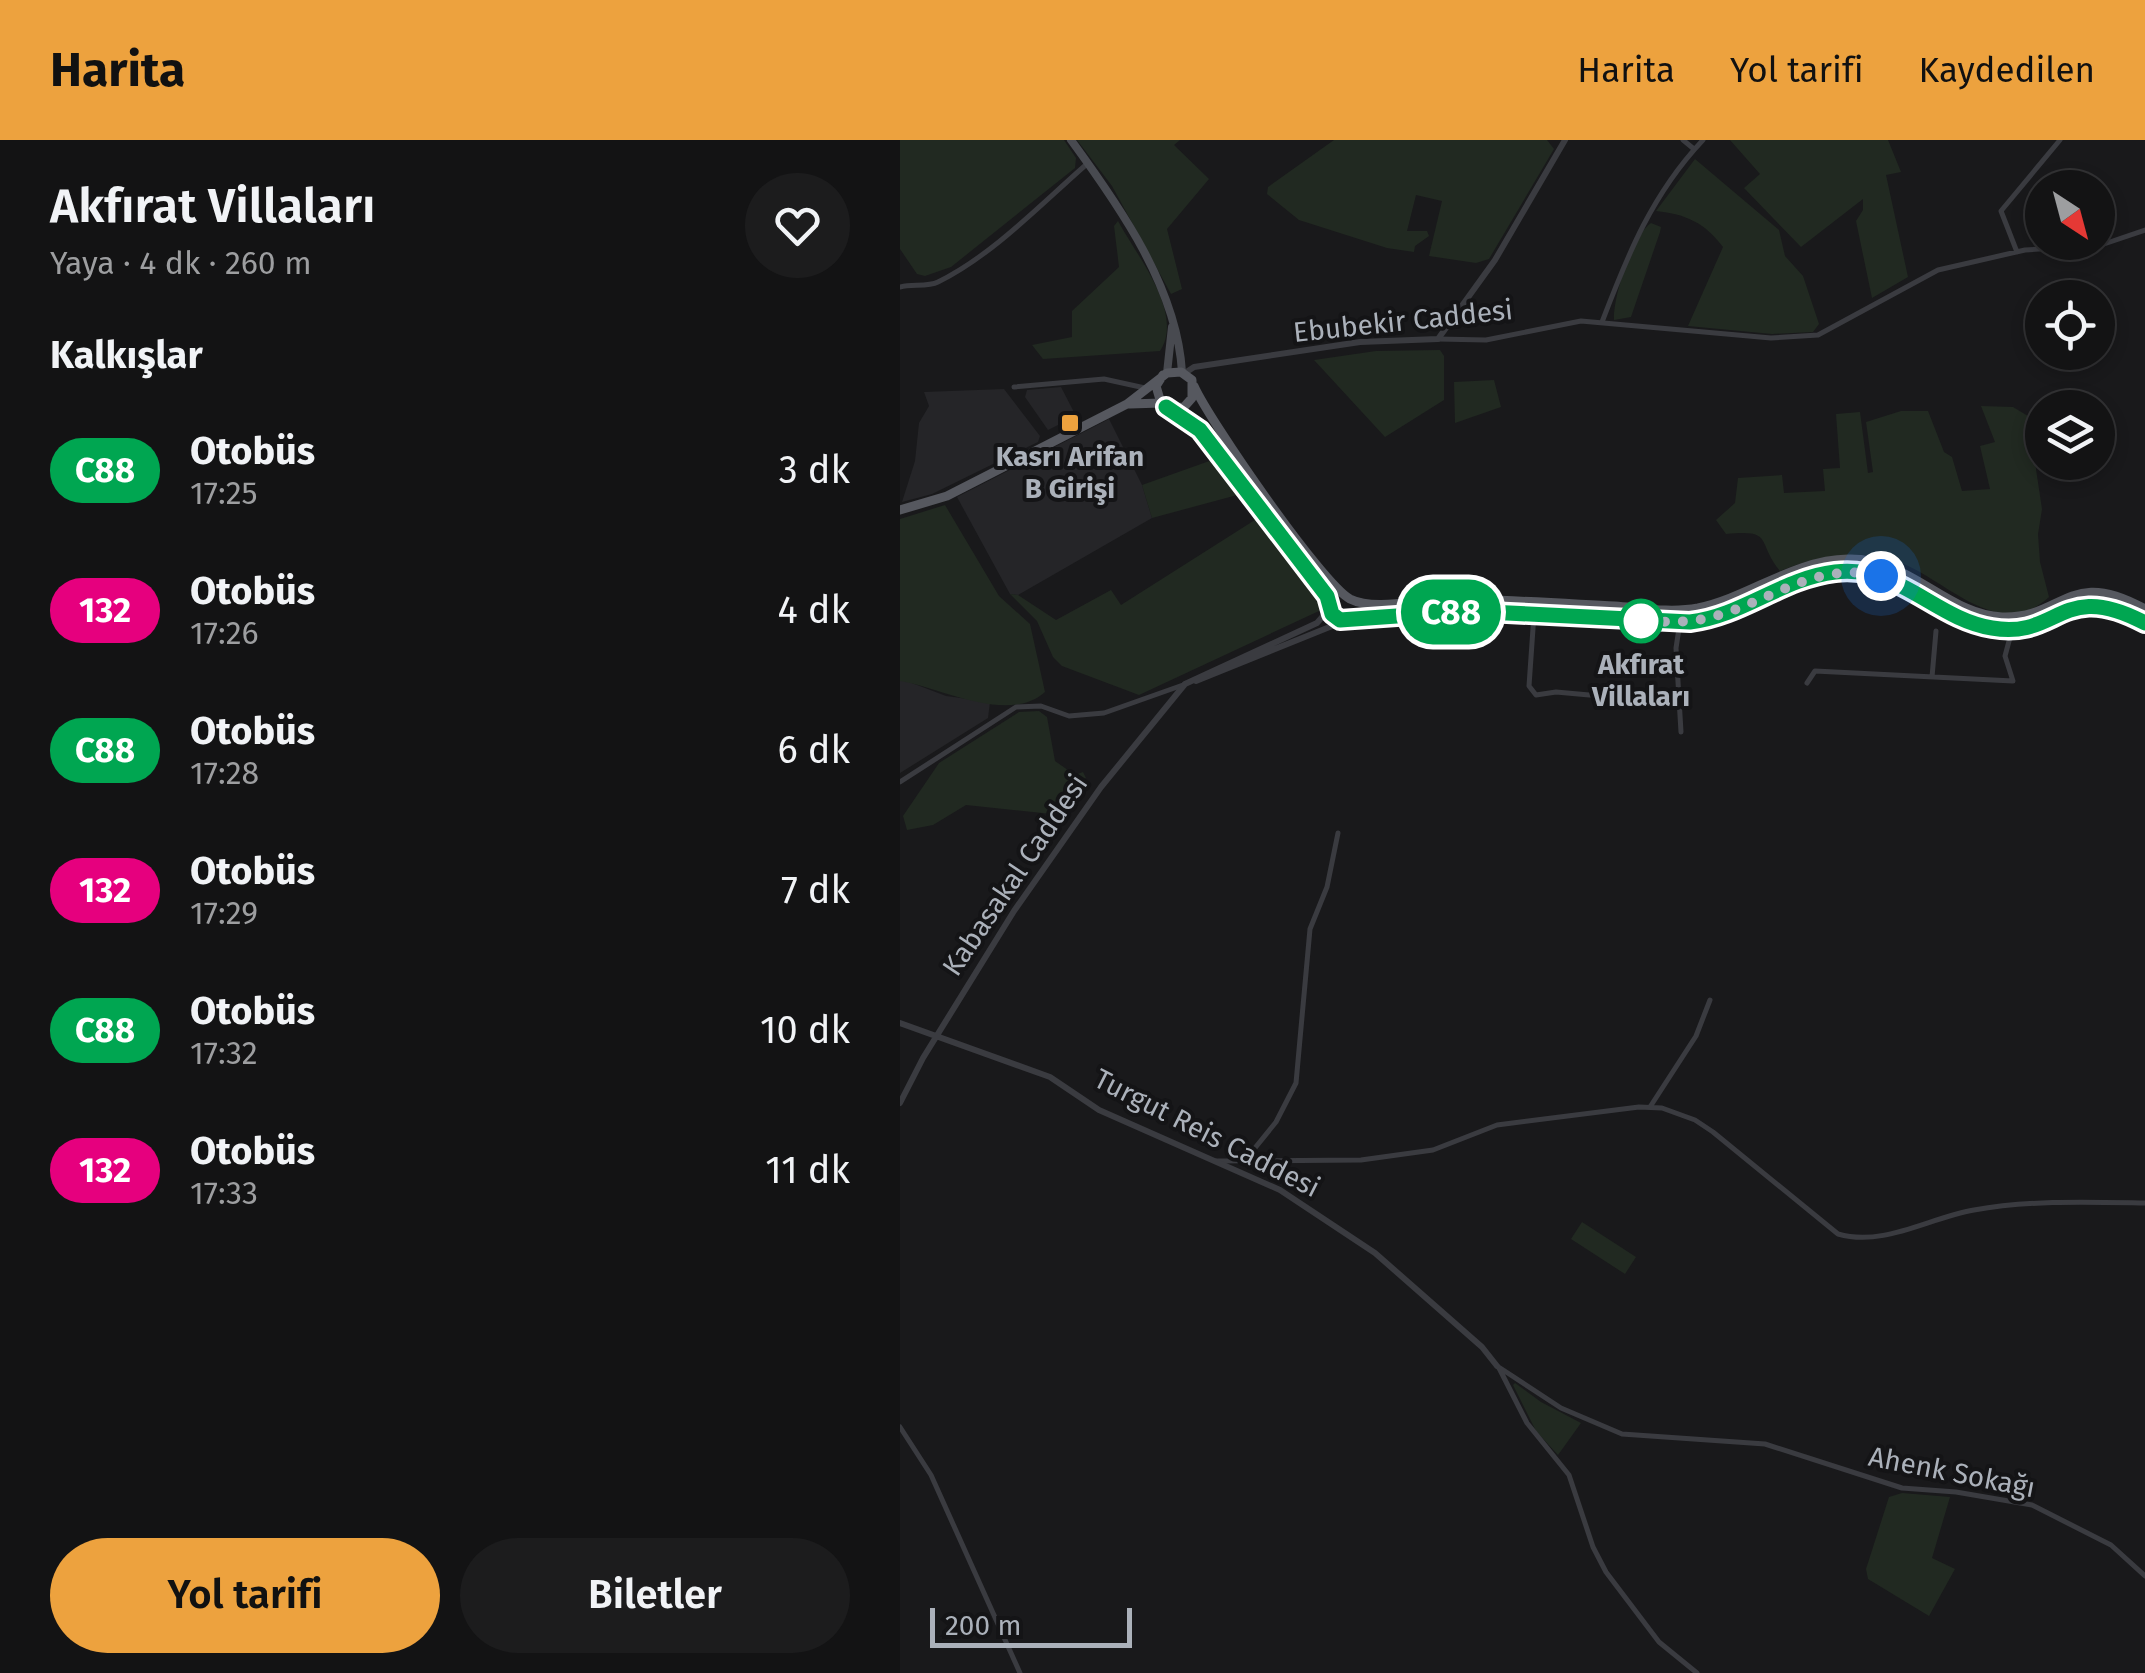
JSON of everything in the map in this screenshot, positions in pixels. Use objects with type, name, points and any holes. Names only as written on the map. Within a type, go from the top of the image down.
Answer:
[{"type":"main road","points":[[1071,140],[1107,189],[1169,308],[1180,337],[1183,373],[1219,432],[1355,607],[1347,620]]},
{"type":"main road","points":[[1169,308],[1173,340],[1156,392],[1164,405],[1187,418],[1206,438],[1337,619],[1451,612],[1680,622],[1723,614],[1793,583],[1844,571],[1891,579],[1971,623],[2012,630],[2086,605],[2116,608],[2145,624]]},
{"type":"main road","points":[[900,510],[947,496],[1127,404],[1164,374],[1183,373]]},
{"type":"main road","points":[[1127,404],[1184,407],[1192,398],[1194,386]]},
{"type":"main road","points":[[1331,606],[1338,598],[1363,603],[1464,599],[1684,610],[1723,600],[1814,563],[1850,558],[1900,569],[1977,613],[1995,617],[2017,616],[2060,599],[2092,592],[2115,594],[2145,609]]},
{"type":"street","points":[[1684,140],[1694,149]]},
{"type":"street","points":[[1602,322],[1646,215],[1662,187],[1703,140]]},
{"type":"street","points":[[2017,252],[2001,211],[2060,140]]},
{"type":"street","points":[[1438,339],[1495,260],[1561,142]]},
{"type":"street","points":[[900,287],[916,283],[934,285],[956,271],[1009,232],[1088,163]]},
{"type":"street","name":"Ebubekir Caddesi","points":[[1183,373],[1194,367],[1360,342],[1486,340],[1581,322],[1771,338],[1818,335],[1938,270],[2017,252],[2101,245],[2145,230]]},
{"type":"street","points":[[1014,387],[1104,379],[1148,388]]},
{"type":"street","points":[[1185,684],[1318,623],[1331,606]]},
{"type":"street","points":[[1534,614],[1529,686],[1536,695],[1556,692],[1678,702]]},
{"type":"street","points":[[900,782],[1016,708],[1041,706],[1069,716],[1104,713],[1266,656],[1347,620]]},
{"type":"street","points":[[1680,622],[1676,648],[1681,732]]},
{"type":"street","points":[[1808,683],[1816,671],[2013,681],[2005,656],[2012,630]]},
{"type":"street","points":[[1932,677],[1936,631]]},
{"type":"street","name":"Kabasakal Caddesi","points":[[900,1103],[936,1037],[1068,832],[1124,756],[1185,684]]},
{"type":"street","points":[[1244,1160],[1276,1122],[1296,1083],[1310,929],[1327,887],[1338,833]]},
{"type":"street","points":[[1650,1106],[1696,1036],[1710,1000]]},
{"type":"street","name":"Turgut Reis Caddesi","points":[[900,1023],[1050,1077],[1099,1110],[1280,1190],[1394,1269],[1482,1347],[1497,1366],[1527,1424],[1569,1475],[1593,1547],[1606,1572],[1659,1642],[1697,1673]]},
{"type":"street","points":[[1213,1161],[1361,1160],[1433,1150],[1497,1125],[1650,1106],[1695,1120],[1758,1166],[1838,1234],[1860,1240],[1972,1210],[2051,1202],[2145,1202]]},
{"type":"street","name":"Ahenk Sokağı","points":[[1497,1366],[1544,1399],[1599,1426],[1636,1437],[1765,1444],[1902,1488],[2032,1504],[2102,1539],[2145,1576]]},
{"type":"street","points":[[900,1427],[931,1475],[1020,1673]]},
{"type":"shaded area","points":[[900,140],[1064,140],[1076,158],[1075,168],[951,267],[925,276],[917,274],[900,249]]},
{"type":"shaded area","points":[[1077,140],[1180,140],[1174,145],[1209,179],[1167,229],[1182,289],[1171,294],[1112,186]]},
{"type":"shaded area","points":[[1334,140],[1547,140],[1554,149],[1489,259],[1476,263],[1429,256],[1442,201],[1416,195],[1407,231],[1427,231],[1429,236],[1415,246],[1414,252],[1387,248],[1299,220],[1267,194],[1268,187]]},
{"type":"shaded area","points":[[1730,140],[1888,140],[1901,172],[1886,175],[1908,277],[1872,298],[1856,221],[1863,210],[1863,199],[1801,247],[1744,188],[1760,174]]},
{"type":"shaded area","points":[[1695,159],[1779,230],[1785,256],[1803,276],[1819,324],[1813,332],[1772,334],[1688,326],[1723,247],[1694,221],[1656,211]]},
{"type":"shaded area","points":[[1118,221],[1162,302],[1167,319],[1160,351],[1043,359],[1032,345],[1072,337],[1072,311],[1119,267],[1114,226]]},
{"type":"shaded area","points":[[1651,223],[1661,227],[1660,232],[1631,317],[1614,320],[1625,268],[1637,240]]},
{"type":"shaded area","points":[[1440,350],[1444,356],[1444,400],[1385,437],[1314,360],[1376,351]]},
{"type":"shaded area","points":[[1494,380],[1501,407],[1455,423],[1454,382]]},
{"type":"shaded area","points":[[1061,387],[1076,416],[1048,430],[1025,397],[1027,390]]},
{"type":"shaded area","points":[[1004,389],[1040,436],[1038,442],[932,494],[902,502],[915,461],[919,423],[929,406],[924,392]]},
{"type":"shaded area","points":[[1981,406],[2013,407],[2025,414],[2025,480],[2038,480],[2042,509],[2038,534],[2040,562],[2049,597],[2030,609],[2011,614],[1993,611],[1886,558],[1825,557],[1780,571],[1758,536],[1726,534],[1716,520],[1735,503],[1738,478],[1782,475],[1784,493],[1825,491],[1823,469],[1840,468],[1836,414],[1860,412],[1868,473],[1873,472],[1866,422],[1901,411],[1928,411],[1944,452],[1952,457],[1962,491],[1990,489],[1980,446],[1995,442]]},
{"type":"shaded area","points":[[1109,419],[1142,485],[1152,518],[1018,595],[1010,594],[957,497]]},
{"type":"shaded area","points":[[1215,459],[1241,494],[1152,518],[1142,485]]},
{"type":"shaded area","points":[[945,505],[999,596],[1030,624],[1045,692],[1030,701],[993,705],[900,681],[900,519]]},
{"type":"shaded area","points":[[1258,518],[1319,596],[1319,611],[1139,695],[1062,666],[1053,657],[1037,621],[1010,594],[1018,595],[1056,620],[1111,590],[1121,605]]},
{"type":"shaded area","points":[[1853,564],[1899,574],[1986,620],[2018,622],[2065,604],[2097,598],[2145,614],[2145,618],[2098,602],[2067,607],[2020,625],[1980,623],[1892,577],[1851,568],[1818,572],[1717,612],[1637,617],[1637,613],[1707,611],[1815,570]]},
{"type":"shaded area","points":[[900,681],[946,696],[990,702],[988,718],[900,773]]},
{"type":"shaded area","points":[[1039,711],[1047,717],[1055,761],[1075,775],[1083,772],[1086,778],[1078,782],[1083,794],[1072,805],[1052,814],[966,805],[933,825],[907,830],[903,816],[939,763],[1019,712]]},
{"type":"shaded area","points":[[1582,1222],[1636,1257],[1625,1274],[1571,1239]]},
{"type":"shaded area","points":[[1515,1383],[1581,1423],[1558,1455],[1536,1431]]},
{"type":"shaded area","points":[[1902,1493],[1950,1497],[1932,1558],[1955,1569],[1929,1616],[1868,1579],[1866,1569],[1889,1497]]},
{"type":"bus line","name":"C88","points":[[1166,407],[1200,430],[1327,596],[1332,614],[1344,621],[1372,615],[1468,611],[1690,622],[1723,614],[1804,579],[1844,571],[1891,579],[1959,618],[1996,629],[2031,626],[2068,609],[2095,604],[2116,608],[2145,623]]},
{"type":"place","name":"Kasrı Arifan B Girişi","points":[[1070,423]]},
{"type":"place","name":"Akfırat Villaları","points":[[1641,621]]},
{"type":"route","points":[[1641,621],[1635,620],[1680,622],[1708,618],[1793,583],[1834,572],[1881,576]]}]
